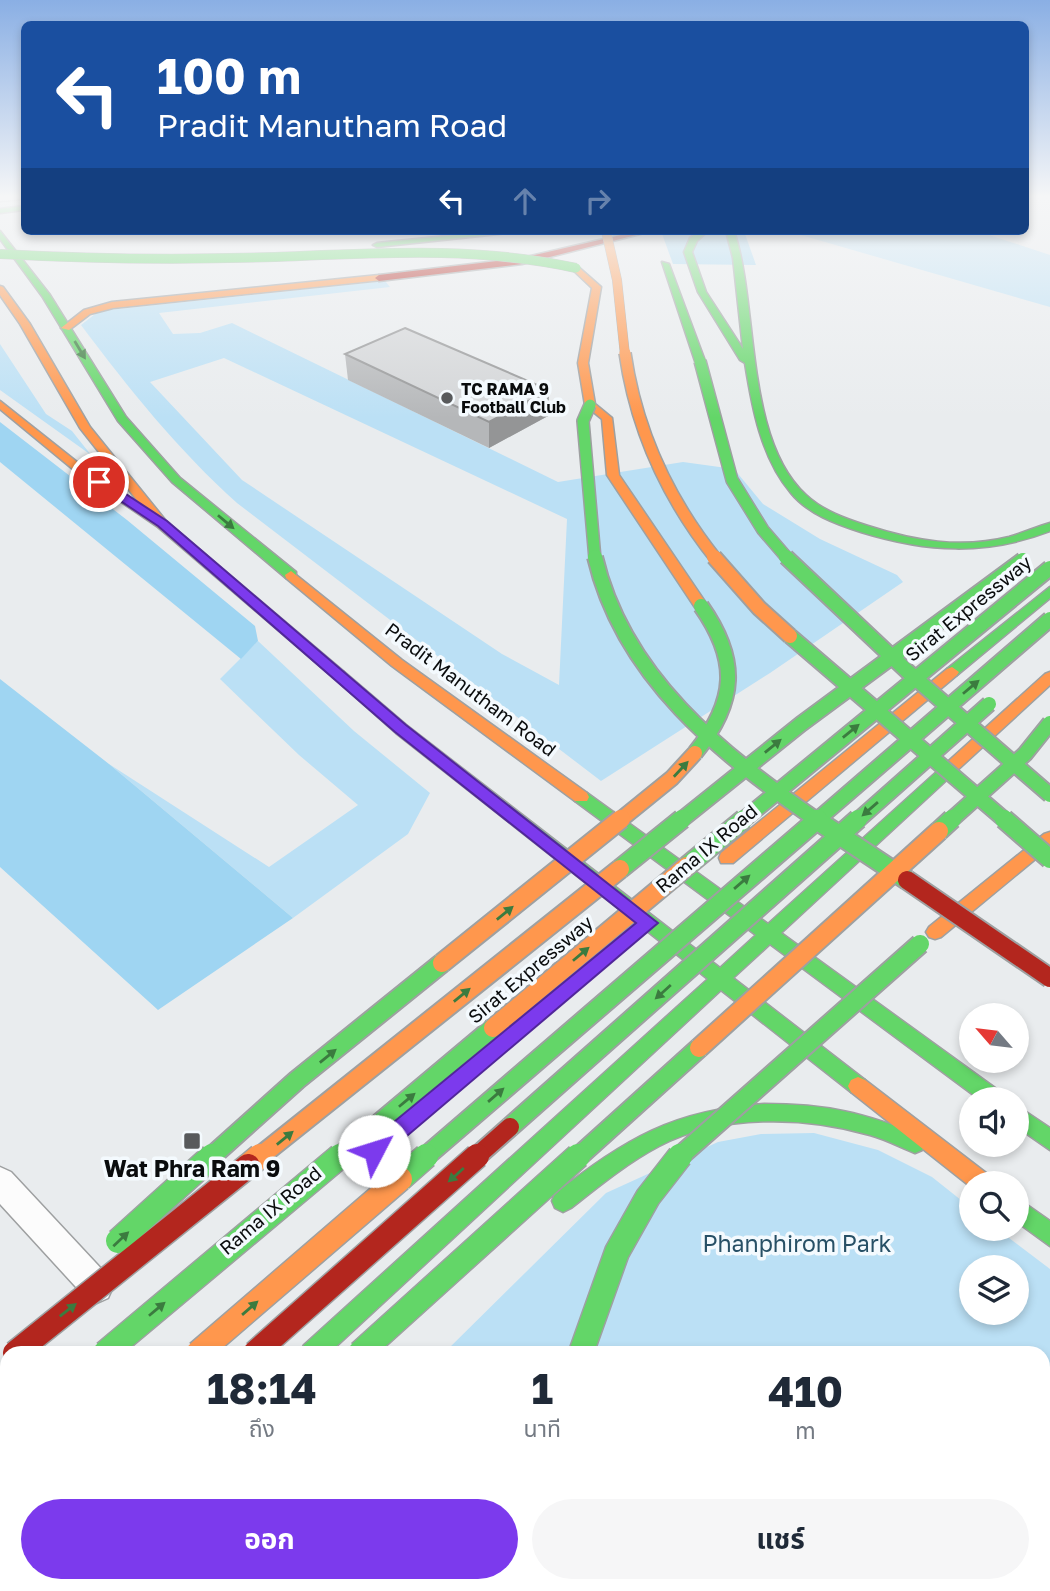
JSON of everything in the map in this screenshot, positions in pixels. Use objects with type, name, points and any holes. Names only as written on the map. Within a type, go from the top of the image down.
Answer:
[{"type":"main road","name":"Pradit Manutham Road","points":[[28,270],[47,295],[122,419],[252,562],[588,802],[692,886],[769,934],[979,1087]]},
{"type":"main road","points":[[66,328],[87,312],[112,305],[455,270]]},
{"type":"main road","points":[[578,270],[597,287],[583,363],[590,404],[583,421],[592,532],[602,589],[629,645],[673,701],[757,779],[1050,978]]},
{"type":"main road","points":[[618,270],[625,356],[636,417],[662,482],[692,531],[745,594],[1050,859]]},
{"type":"main road","points":[[666,270],[700,361],[732,480],[763,530],[793,566],[917,680],[1050,795]]},
{"type":"main road","points":[[694,270],[702,292],[753,374]]},
{"type":"main road","points":[[736,270],[753,374],[776,460],[793,490],[821,511],[898,540],[934,546],[992,544],[1032,536],[1050,527]]},
{"type":"main road","points":[[0,289],[29,331],[85,428],[162,524]]},
{"type":"main road","points":[[700,361],[704,332],[702,292]]},
{"type":"main road","points":[[10,328],[29,331]]},
{"type":"main road","points":[[0,404],[78,468],[162,524],[401,729],[968,1171]]},
{"type":"main road","points":[[7,1346],[298,1080],[671,778],[710,737],[728,689],[729,662],[720,633],[658,545],[614,475],[607,418],[590,404]]},
{"type":"main road","points":[[627,444],[636,417]]},
{"type":"main road","points":[[637,481],[658,545]]},
{"type":"main road","points":[[24,1346],[801,724],[1050,541]]},
{"type":"main road","points":[[221,573],[252,562]]},
{"type":"main road","name":"Sirat Expressway","points":[[113,1346],[670,880],[1050,568]]},
{"type":"main road","name":"Rama IX Road","points":[[692,886],[1050,591]]},
{"type":"main road","points":[[206,1346],[1050,620]]},
{"type":"main road","points":[[320,1346],[1050,677]]},
{"type":"main road","points":[[263,1346],[998,696]]},
{"type":"main road","points":[[368,1346],[1025,754],[1050,723]]},
{"type":"main road","points":[[1025,754],[1050,738]]},
{"type":"main road","points":[[834,981],[831,957],[844,930],[929,846],[955,798],[968,750]]},
{"type":"main road","points":[[588,802],[662,809],[730,808],[799,798]]},
{"type":"main road","points":[[583,1346],[617,1252],[648,1197],[684,1151],[920,944],[1050,838]]},
{"type":"main road","points":[[557,852],[575,882],[575,913],[561,937]]},
{"type":"main road","points":[[549,1213],[599,1172],[666,1132],[727,1118],[790,1113],[865,1124],[949,1156]]},
{"type":"main road","points":[[1029,1124],[1050,1140]]},
{"type":"main road","points":[[299,1214],[329,1144]]},
{"type":"main road","points":[[384,1173],[405,1181],[418,1196],[424,1213],[421,1254]]},
{"type":"main road","points":[[1029,1218],[1050,1235]]},
{"type":"street","points":[[0,1182],[117,1309]]},
{"type":"green space","points":[[923,270],[1050,270],[1050,307]]},
{"type":"green space","points":[[385,281],[390,287],[159,313],[173,334],[200,333],[232,323],[558,482],[683,462],[734,469],[763,504],[820,539],[897,575],[903,582],[770,673],[601,781],[237,503],[215,483],[155,418],[81,325],[99,311]],"holes":[[[224,358],[567,519],[559,685],[502,654],[242,480],[150,382]]]},
{"type":"green space","points":[[0,344],[46,414],[72,431],[91,455],[0,390]]},
{"type":"green space","points":[[258,641],[354,731],[430,793],[408,834],[293,918],[109,764],[269,867],[358,805],[299,755],[220,679]]},
{"type":"green space","name":"Phanphirom Park","points":[[814,1133],[878,1150],[932,1177],[959,1198],[959,1241],[1013,1241],[1050,1269],[1050,1346],[451,1346],[606,1193],[718,1142],[761,1134]]},
{"type":"shaded area","points":[[0,422],[127,520],[255,626],[258,641],[241,659],[0,462]]},
{"type":"shaded area","points":[[0,679],[109,764],[293,918],[158,1010],[0,867]]},
{"type":"building","points":[[405,328],[549,390],[489,422],[345,354]]},
{"type":"traffic: fast","points":[[28,270],[46,295],[122,419],[176,480],[291,575]]},
{"type":"traffic: fast","points":[[667,270],[700,361]]},
{"type":"traffic: fast","points":[[694,270],[702,292],[745,360]]},
{"type":"traffic: fast","points":[[738,270],[752,376],[764,428],[782,473],[804,500],[825,514],[848,524],[926,545],[989,544],[1030,535],[1050,527]]},
{"type":"traffic: fast","points":[[700,361],[732,480],[763,530],[794,566],[907,671],[1050,795]]},
{"type":"traffic: fast","points":[[590,405],[583,421],[594,556],[618,625],[647,671],[683,713],[724,751],[816,820],[907,880]]},
{"type":"traffic: fast","points":[[620,869],[801,724],[1023,560]]},
{"type":"traffic: fast","points":[[687,866],[1050,568]]},
{"type":"traffic: fast","points":[[952,672],[1050,591]]},
{"type":"traffic: fast","points":[[695,753],[714,727],[726,696],[728,680],[726,648],[718,629],[701,606]]},
{"type":"traffic: fast","points":[[400,1179],[1050,619]]},
{"type":"traffic: fast","points":[[790,636],[1050,859]]},
{"type":"traffic: fast","points":[[339,675],[401,729],[858,1086]]},
{"type":"traffic: fast","points":[[510,1127],[989,704]]},
{"type":"traffic: fast","points":[[939,831],[1025,754],[1050,723]]},
{"type":"traffic: fast","points":[[320,1346],[947,771]]},
{"type":"traffic: fast","points":[[581,797],[979,1087]]},
{"type":"traffic: fast","points":[[583,1346],[617,1252],[648,1197],[684,1151],[920,944]]},
{"type":"traffic: fast","points":[[118,1241],[297,1080],[442,963]]},
{"type":"traffic: fast","points":[[113,1346],[493,1028]]},
{"type":"traffic: fast","points":[[368,1346],[699,1048]]},
{"type":"traffic: fast","points":[[563,1201],[651,1139],[712,1119],[764,1113],[816,1115],[871,1126],[915,1143]]},
{"type":"traffic: fast","points":[[1029,1124],[1050,1140]]},
{"type":"traffic: fast","points":[[1029,1218],[1050,1235]]},
{"type":"traffic: slow","points":[[578,270],[597,287],[583,363],[590,405],[607,418],[613,475],[701,606]]},
{"type":"traffic: slow","points":[[615,270],[625,357],[633,398],[662,475],[705,545],[759,608],[790,636]]},
{"type":"traffic: slow","points":[[66,328],[87,312],[112,305],[379,278]]},
{"type":"traffic: slow","points":[[0,289],[25,324],[85,428],[162,524]]},
{"type":"traffic: slow","points":[[0,404],[78,468],[162,524],[339,675]]},
{"type":"traffic: slow","points":[[291,575],[397,663],[581,797]]},
{"type":"traffic: slow","points":[[727,858],[952,672]]},
{"type":"traffic: slow","points":[[947,771],[1050,677]]},
{"type":"traffic: slow","points":[[442,963],[672,778],[695,753]]},
{"type":"traffic: slow","points":[[699,1048],[939,831]]},
{"type":"traffic: slow","points":[[935,932],[1050,838]]},
{"type":"traffic: slow","points":[[493,1028],[687,866]]},
{"type":"traffic: slow","points":[[248,1166],[620,869]]},
{"type":"traffic: slow","points":[[858,1086],[968,1171]]},
{"type":"traffic: slow","points":[[206,1346],[400,1179]]},
{"type":"traffic: jam","points":[[379,278],[444,270]]},
{"type":"traffic: jam","points":[[907,880],[1050,978]]},
{"type":"traffic: jam","points":[[263,1346],[510,1127]]},
{"type":"traffic: jam","points":[[24,1346],[248,1166]]},
{"type":"place","name":"TC RAMA 9 Football Club","points":[[447,398]]},
{"type":"place","name":"Wat Phra Ram 9","points":[[192,1141]]},
{"type":"route","points":[[99,482],[162,524],[401,729],[649,923],[374,1151]]}]
